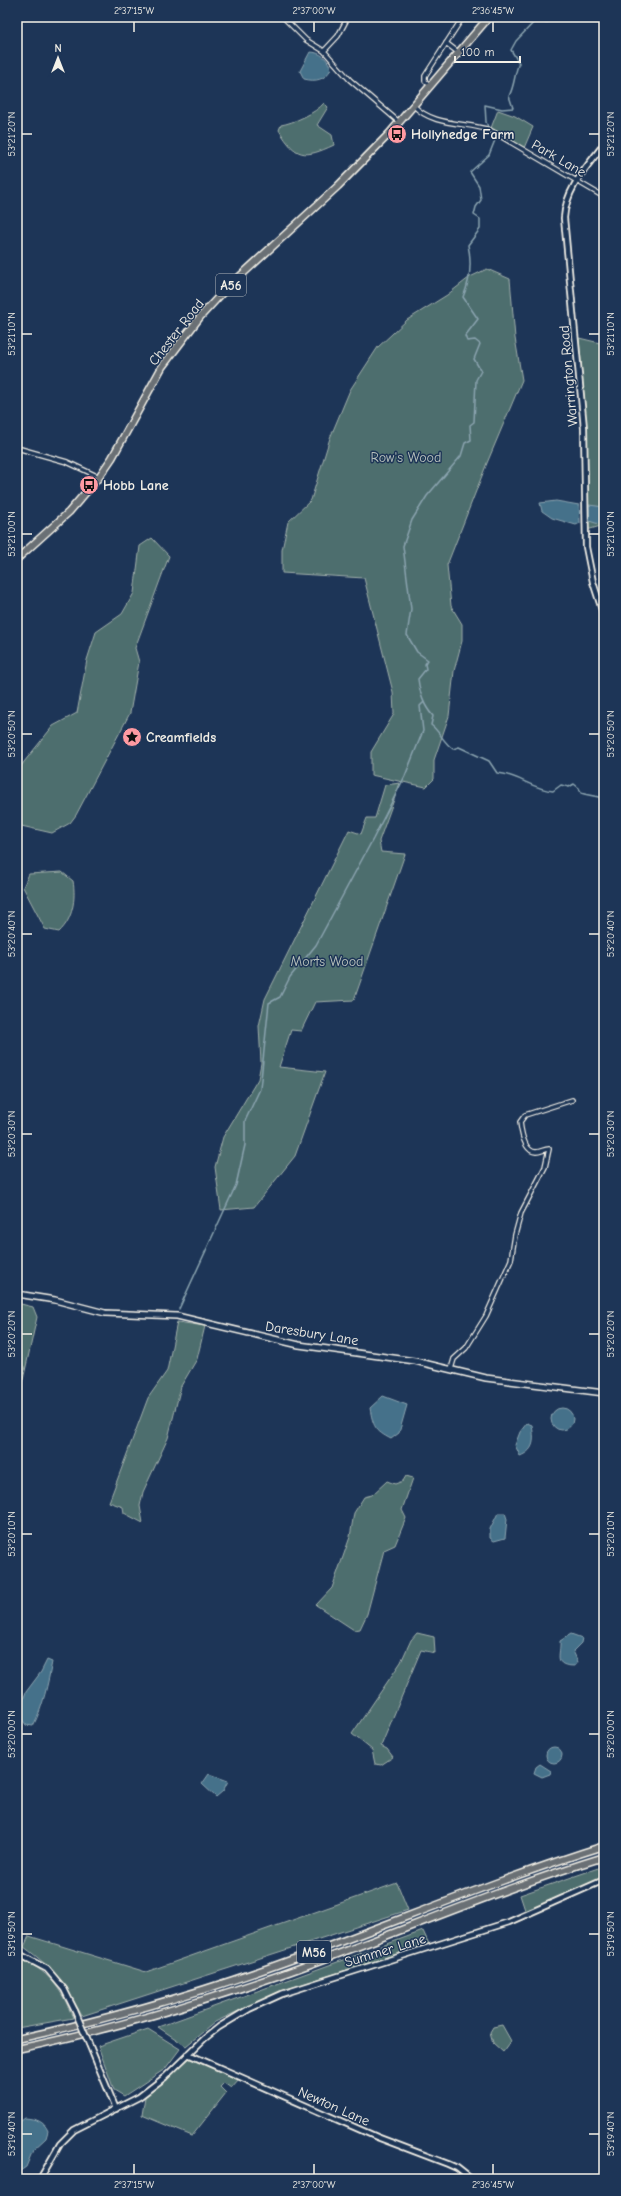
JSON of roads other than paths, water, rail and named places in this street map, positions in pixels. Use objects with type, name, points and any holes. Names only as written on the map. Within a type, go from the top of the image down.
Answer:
[{"type":"highway","name":"Chester Road","points":[[17,559],[78,503],[99,477],[112,458],[162,368],[200,317],[223,292],[338,186],[432,86],[488,17]]},
{"type":"highway","name":"M56","points":[[17,2039],[129,2012],[247,1976],[471,1891],[604,1846]]},
{"type":"highway","name":"M56","points":[[17,2049],[99,2030],[218,1996],[316,1962],[476,1900],[604,1857]]},
{"type":"main road","name":"Daresbury Lane","points":[[17,1294],[55,1300],[105,1313],[177,1316],[299,1345],[400,1359],[486,1378],[604,1392]]},
{"type":"street","points":[[283,17],[306,40],[324,51],[350,80],[399,122]]},
{"type":"street","points":[[324,51],[338,36],[348,17]]},
{"type":"street","points":[[432,86],[425,81],[425,76],[463,17]]},
{"type":"street","points":[[446,43],[459,53]]},
{"type":"street","name":"Park Lane","points":[[414,106],[422,113],[441,120],[490,130],[604,197]]},
{"type":"street","name":"Warrington Road","points":[[604,144],[577,181],[566,204],[564,223],[584,428],[586,547],[593,582],[604,616]]},
{"type":"street","points":[[17,448],[66,462],[99,477]]},
{"type":"street","points":[[450,1369],[454,1359],[466,1348],[486,1316],[511,1260],[515,1235],[521,1213],[545,1167],[549,1149],[536,1152],[531,1151],[527,1146],[520,1122],[525,1115],[572,1100]]},
{"type":"street","name":"Summer Lane","points":[[40,2179],[60,2144],[74,2130],[153,2088],[188,2054],[219,2028],[267,2000],[509,1922],[604,1880]]},
{"type":"street","points":[[17,1953],[47,1969],[64,1990],[75,2011],[116,2109]]},
{"type":"street","name":"Newton Lane","points":[[188,2054],[377,2137],[448,2164],[468,2178]]},
{"type":"water","points":[[310,52],[318,53],[328,62],[331,69],[323,78],[316,80],[304,79],[300,71]]},
{"type":"water","points":[[556,501],[579,505],[580,523],[576,525],[552,518],[542,511],[540,503]]},
{"type":"water","points":[[589,505],[604,507],[604,522],[599,524],[589,521]]},
{"type":"water","points":[[383,1396],[407,1405],[399,1433],[391,1439],[378,1430],[374,1424],[371,1414],[370,1408]]},
{"type":"water","points":[[562,1408],[566,1409],[572,1415],[572,1423],[566,1429],[562,1430],[558,1429],[552,1423],[551,1419],[552,1415],[558,1409]]},
{"type":"water","points":[[527,1423],[532,1425],[533,1443],[529,1450],[520,1456],[515,1445],[520,1432]]},
{"type":"water","points":[[498,1513],[505,1513],[507,1519],[505,1538],[494,1541],[490,1538],[490,1529]]},
{"type":"water","points":[[571,1634],[582,1638],[581,1643],[573,1651],[578,1662],[575,1666],[563,1664],[559,1659],[560,1641]]},
{"type":"water","points":[[47,1660],[52,1662],[47,1686],[37,1719],[33,1726],[26,1725],[18,1713],[26,1692],[41,1672]]},
{"type":"water","points":[[554,1747],[560,1749],[562,1755],[560,1761],[554,1763],[548,1761],[546,1755],[548,1749]]},
{"type":"water","points":[[540,1764],[551,1771],[550,1774],[542,1777],[534,1773],[536,1767]]},
{"type":"water","points":[[209,1774],[228,1781],[223,1791],[216,1797],[202,1784]]},
{"type":"water","points":[[25,2118],[39,2121],[48,2131],[46,2138],[33,2150],[26,2167],[17,2173],[17,2124]]},
{"type":"waterway","points":[[489,129],[486,122],[485,105],[502,109],[513,108],[509,96],[519,63],[511,50],[516,41],[535,21],[547,22],[560,17]]},
{"type":"waterway","points":[[491,132],[495,140],[489,155],[470,172],[479,186],[481,200],[476,207],[474,215],[480,219],[480,229],[468,245],[470,272],[463,297],[478,319],[465,336],[467,341],[475,340],[480,344],[474,359],[481,371],[476,380],[474,422],[470,425],[471,440],[465,443],[461,456],[427,496],[412,520],[403,546],[411,609],[407,635],[417,652],[428,660],[425,664],[426,669],[418,679],[422,699],[433,716],[431,725],[453,749],[459,747],[489,761],[497,773],[511,776],[545,790],[553,791],[561,785],[569,787],[574,784],[579,788],[581,793],[604,799]]},
{"type":"waterway","points":[[179,1309],[236,1185],[245,1145],[245,1121],[260,1089],[269,1003],[280,997],[290,977],[316,945],[373,839],[405,776],[423,731],[420,706],[423,703]]},
{"type":"place","name":"Hollyhedge Farm","points":[[397,134]]},
{"type":"place","name":"Hobb Lane","points":[[89,485]]},
{"type":"place","name":"Creamfields","points":[[132,737]]},
{"type":"park label","name":"Row's Wood","points":[[406,457]]},
{"type":"park label","name":"Morts Wood","points":[[327,961]]}]
